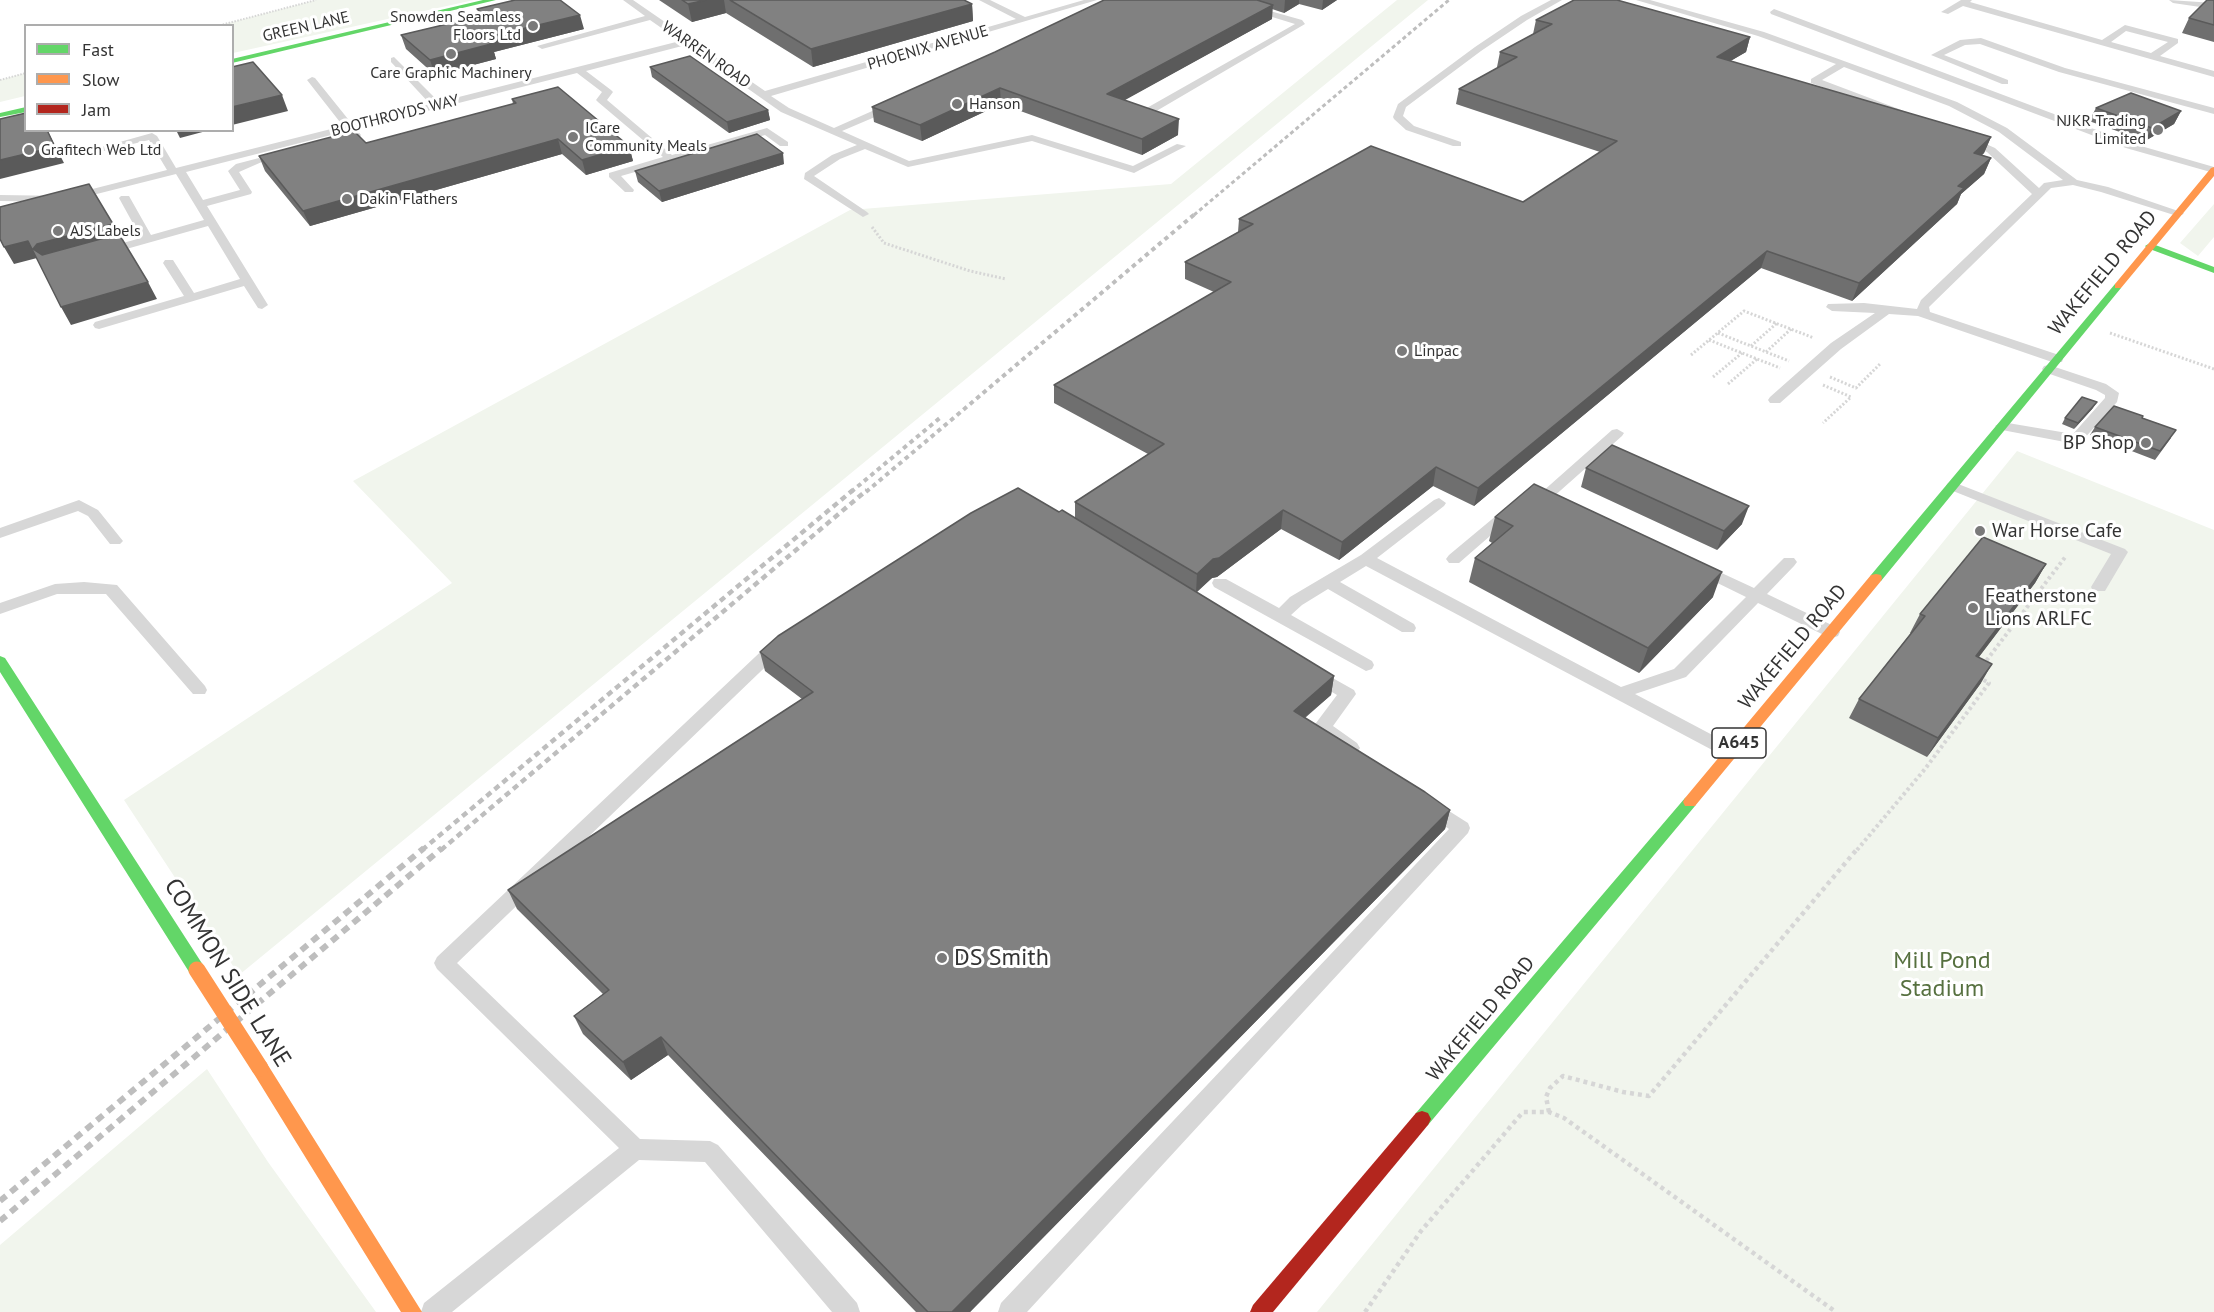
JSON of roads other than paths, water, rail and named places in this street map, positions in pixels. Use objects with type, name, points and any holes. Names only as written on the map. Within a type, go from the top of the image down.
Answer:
[{"type":"main road","name":"GREEN LANE","points":[[234,61],[492,0]]},
{"type":"main road","points":[[0,115],[24,109]]},
{"type":"main road","name":"WAKEFIELD ROAD","points":[[1260,1312],[1731,753],[2214,170]]},
{"type":"main road","points":[[2150,246],[2214,270]]},
{"type":"main road","name":"COMMON SIDE LANE","points":[[0,661],[260,1068],[412,1312]]},
{"type":"lane","name":"WARREN ROAD","points":[[627,0],[785,110],[908,164],[1032,138],[1134,170],[1181,146]]},
{"type":"lane","points":[[983,0],[1024,20]]},
{"type":"lane","name":"PHOENIX AVENUE","points":[[763,95],[1093,0]]},
{"type":"lane","points":[[1149,111],[1301,24],[1221,0]]},
{"type":"lane","points":[[1457,144],[1410,128],[1398,117],[1402,106],[1478,49],[1524,18],[1558,0]]},
{"type":"lane","points":[[1640,0],[1761,34],[1953,104],[2003,130],[2073,182]]},
{"type":"lane","points":[[1941,0],[1963,3],[2214,74]]},
{"type":"lane","points":[[2173,0],[2214,6]]},
{"type":"lane","points":[[1945,12],[1963,3]]},
{"type":"lane","points":[[1774,12],[2130,146],[2214,170]]},
{"type":"lane","points":[[542,46],[652,17]]},
{"type":"lane","points":[[2103,43],[2125,28],[2175,41],[2152,57]]},
{"type":"lane","name":"BOOTHROYDS WAY","points":[[0,198],[52,201],[102,190],[688,42]]},
{"type":"lane","points":[[2005,82],[1936,55],[1963,42],[1981,42],[2061,70],[2214,111]]},
{"type":"lane","points":[[394,60],[441,105],[456,116]]},
{"type":"lane","points":[[1844,63],[1814,81],[1917,117]]},
{"type":"lane","points":[[579,70],[608,92],[600,100],[671,159]]},
{"type":"lane","points":[[200,204],[248,192],[233,171],[240,166],[356,135],[312,80]]},
{"type":"lane","points":[[832,132],[903,102]]},
{"type":"lane","points":[[629,190],[613,175],[767,131],[784,144]]},
{"type":"lane","points":[[96,150],[152,136],[200,204],[262,305]]},
{"type":"lane","points":[[1959,136],[1991,150],[2040,194]]},
{"type":"lane","points":[[863,214],[809,180],[809,176],[836,158],[864,146]]},
{"type":"lane","points":[[1924,314],[1922,310],[1925,303],[2048,185],[2073,182],[2104,189],[2178,213]]},
{"type":"lane","points":[[125,198],[148,240]]},
{"type":"lane","points":[[94,254],[211,222]]},
{"type":"lane","points":[[169,263],[191,297]]},
{"type":"lane","points":[[99,325],[247,281]]},
{"type":"lane","points":[[1832,307],[1864,307],[1924,314],[2053,364],[2112,393],[2112,399],[2077,438],[2065,438],[2002,426]]},
{"type":"lane","points":[[1775,400],[1836,346],[1873,318],[1888,311]]},
{"type":"lane","points":[[1546,495],[1617,433]]},
{"type":"lane","points":[[1953,486],[2121,552],[2099,587]]},
{"type":"lane","points":[[1280,616],[1296,601],[1366,559],[1439,503]]},
{"type":"lane","points":[[0,533],[79,505],[93,513],[115,541]]},
{"type":"lane","points":[[1454,559],[1517,505]]},
{"type":"lane","points":[[1366,559],[1731,753]]},
{"type":"lane","points":[[1618,694],[1680,673],[1789,562]]},
{"type":"lane","points":[[1690,563],[1832,632]]},
{"type":"lane","points":[[1328,582],[1408,628]]},
{"type":"lane","points":[[1220,583],[1366,665]]},
{"type":"lane","points":[[0,609],[55,589],[84,587],[111,589],[199,690]]},
{"type":"lane","points":[[635,1149],[444,963],[777,646],[796,633]]},
{"type":"lane","points":[[1298,663],[1348,694],[1322,727],[1368,761]]},
{"type":"lane","points":[[1010,1312],[1461,828],[1414,794]]},
{"type":"lane","points":[[434,1312],[635,1149],[710,1152],[848,1312]]},
{"type":"railway","points":[[1194,215],[1449,0]]},
{"type":"railway","points":[[866,492],[1196,213]]},
{"type":"railway","points":[[851,492],[941,417]]},
{"type":"railway","points":[[422,850],[853,490]]},
{"type":"railway","points":[[441,850],[867,490]]},
{"type":"railway","points":[[0,1201],[424,848]]},
{"type":"railway","points":[[0,1221],[442,848]]},
{"type":"place","name":"Snowden Seamless Floors Ltd","points":[[533,26]]},
{"type":"place","name":"Care Graphic Machinery","points":[[451,54]]},
{"type":"place","name":"Hanson","points":[[957,104]]},
{"type":"place","name":"NJKR Trading Limited","points":[[2158,130]]},
{"type":"place","name":"ICare Community Meals","points":[[573,137]]},
{"type":"place","name":"Grafitech Web Ltd","points":[[29,150]]},
{"type":"place","name":"Dakin Flathers","points":[[347,199]]},
{"type":"place","name":"AJS Labels","points":[[58,231]]},
{"type":"place","name":"Linpac","points":[[1402,351]]},
{"type":"place","name":"BP Shop","points":[[2146,443]]},
{"type":"place","name":"War Horse Cafe","points":[[1980,531]]},
{"type":"place","name":"Featherstone Lions ARLFC","points":[[1973,608]]},
{"type":"place","name":"DS Smith","points":[[942,958]]},
{"type":"park label","name":"Mill Pond Stadium","points":[[1942,975]]}]
